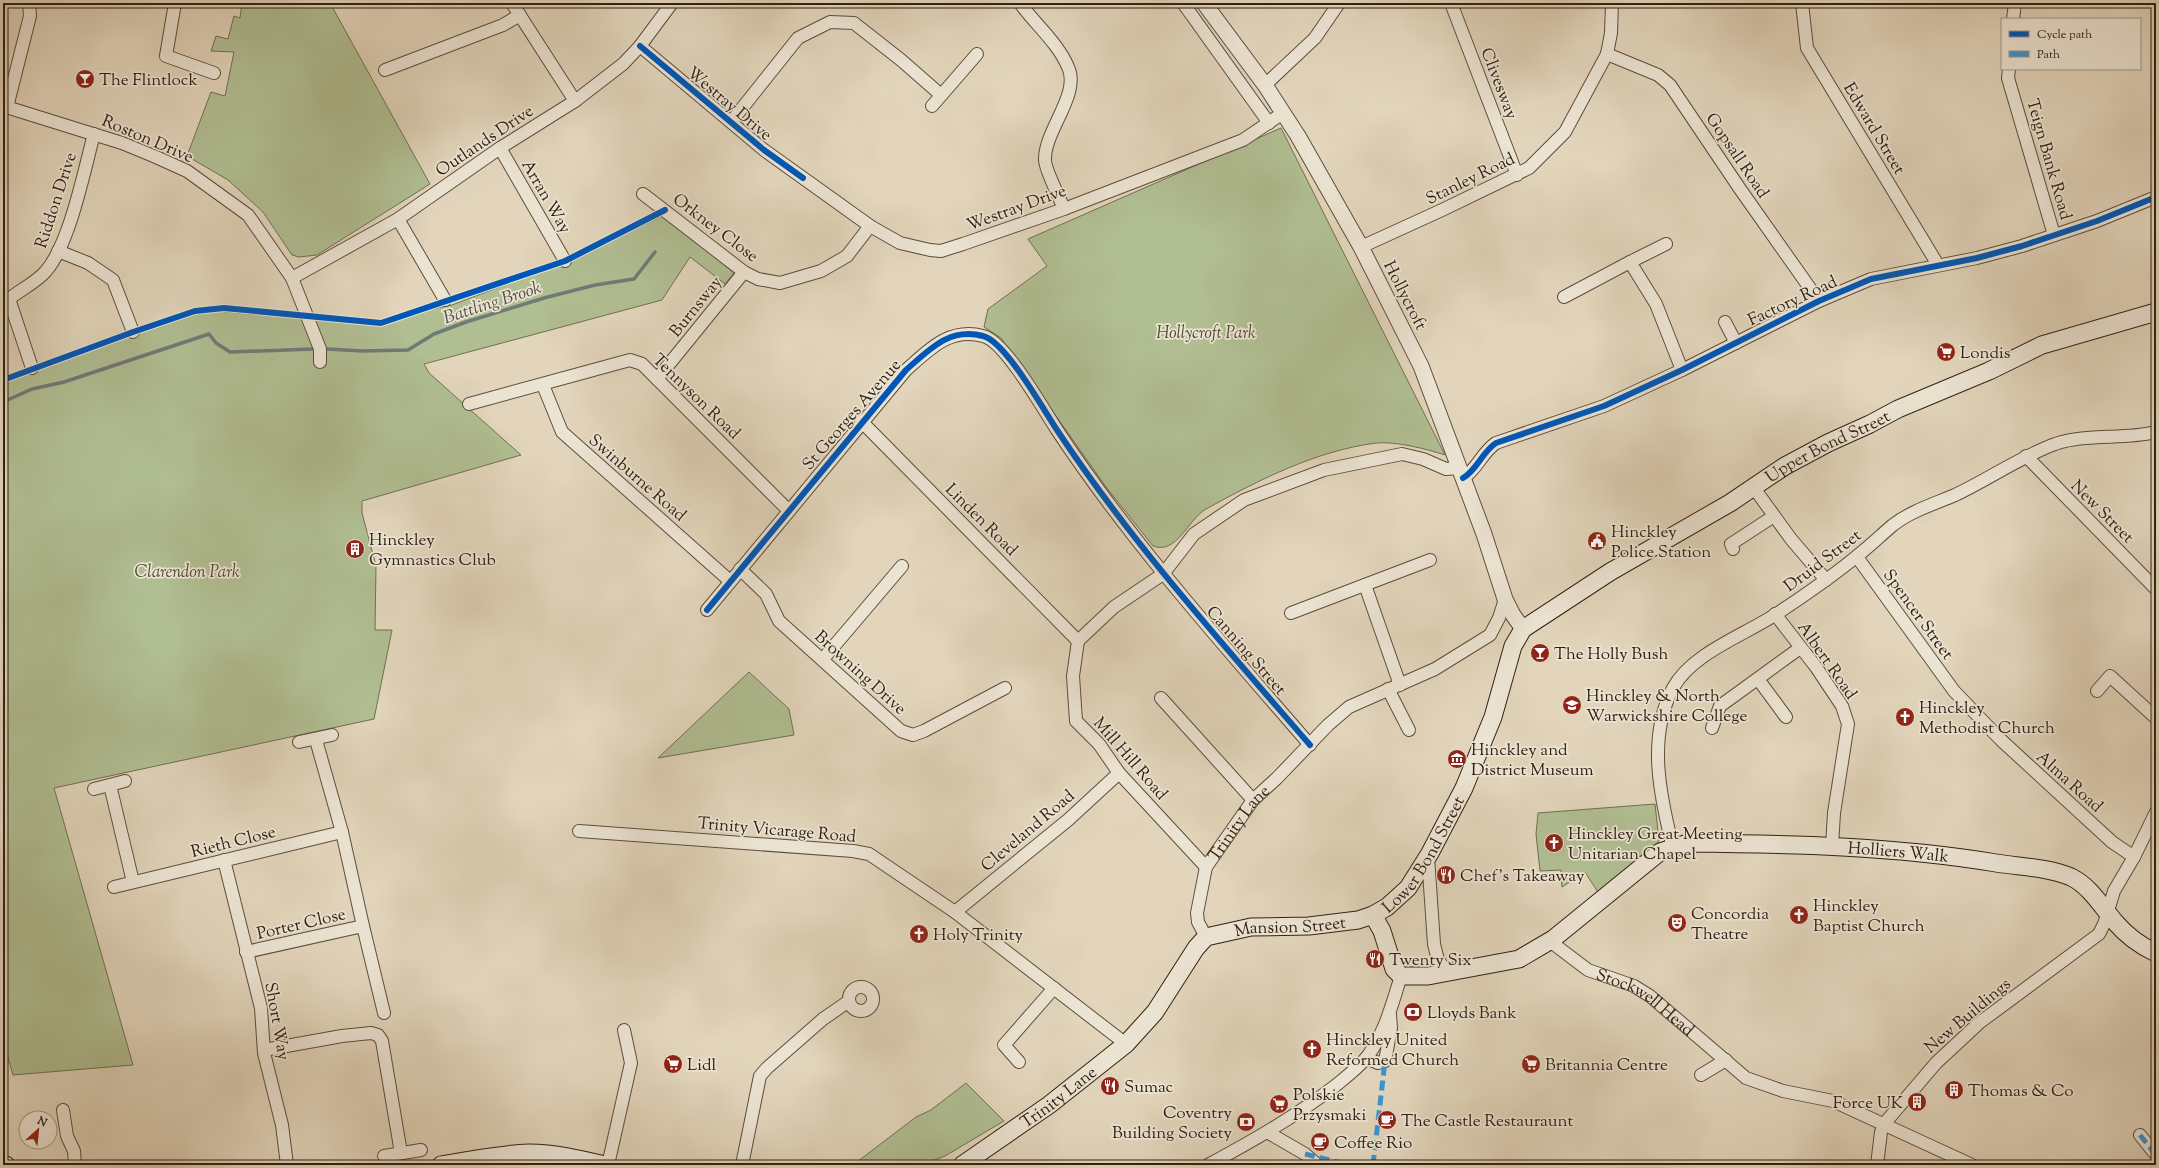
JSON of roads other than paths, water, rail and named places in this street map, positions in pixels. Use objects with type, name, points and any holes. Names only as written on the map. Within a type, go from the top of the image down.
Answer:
[{"type":"main road","name":"Upper Bond Street","points":[[1523,629],[1610,572],[1754,488],[1785,466],[1898,409],[1989,371],[2042,345],[2156,312]]},
{"type":"main road","name":"Lower Bond Street","points":[[1373,915],[1387,907],[1408,888],[1428,857],[1464,788],[1495,710],[1513,646],[1523,629]]},
{"type":"main road","name":"Holliers Walk","points":[[1553,939],[1660,852],[1688,843],[1832,846],[1893,849],[2055,872],[2070,877],[2082,884],[2133,938],[2156,953]]},
{"type":"main road","points":[[1373,915],[1382,931],[1394,969],[1401,976],[1410,977],[1448,974],[1520,959],[1553,939]]},
{"type":"main road","name":"Mansion Street","points":[[1206,937],[1251,927],[1343,923],[1373,915]]},
{"type":"main road","name":"Trinity Lane","points":[[967,1163],[1049,1105],[1126,1044],[1155,1012],[1196,948],[1206,937]]},
{"type":"main road","points":[[441,1165],[490,1157],[531,1159],[571,1157],[607,1165]]},
{"type":"street","points":[[5,107],[30,16],[30,3]]},
{"type":"street","points":[[175,3],[166,56],[214,73]]},
{"type":"street","points":[[512,3],[575,100]]},
{"type":"street","name":"Outlands Drive","points":[[292,278],[398,219],[500,148],[575,100],[623,64],[640,46],[672,3]]},
{"type":"street","points":[[1020,3],[1057,48],[1069,67],[1072,81],[1049,142],[1045,161],[1064,209]]},
{"type":"street","points":[[1183,3],[1269,123]]},
{"type":"street","name":"Hollycroft","points":[[1204,3],[1265,85],[1298,136],[1361,247],[1421,366],[1461,473],[1505,599],[1513,615],[1523,629]]},
{"type":"street","points":[[1265,85],[1315,38],[1339,3]]},
{"type":"street","name":"Clivesway","points":[[1451,3],[1517,175]]},
{"type":"street","name":"Stanley Road","points":[[1361,247],[1517,175],[1529,168],[1565,132],[1607,54],[1611,34],[1612,3]]},
{"type":"street","name":"Edward Street","points":[[1802,3],[1807,48],[1938,265]]},
{"type":"street","points":[[2013,18],[2015,3]]},
{"type":"street","points":[[385,70],[503,25],[520,15]]},
{"type":"street","points":[[731,122],[798,38],[830,22],[854,23],[901,60],[941,95]]},
{"type":"street","name":"Westray Drive","points":[[640,46],[764,150],[870,226],[898,242],[912,247],[941,251],[1064,209],[1243,140],[1283,113]]},
{"type":"street","points":[[932,106],[977,54]]},
{"type":"street","name":"Gopsall Road","points":[[1607,54],[1658,75],[1670,85],[1740,189],[1819,301]]},
{"type":"street","name":"Teign Bank Road","points":[[2009,70],[2008,78],[2054,235]]},
{"type":"street","name":"Roston Drive","points":[[5,107],[122,143],[187,171],[248,215],[292,278],[320,349],[320,362]]},
{"type":"street","name":"Riddon Drive","points":[[6,299],[45,272],[58,252],[75,204],[94,134]]},
{"type":"street","name":"Arran Way","points":[[500,148],[565,261]]},
{"type":"street","name":"Orkney Close","points":[[643,194],[744,272],[758,279],[780,283],[821,271],[847,256],[870,226]]},
{"type":"street","name":"Factory Road","points":[[1461,473],[1468,475],[1485,451],[1496,443],[1586,413],[1682,370],[1819,301],[1878,277],[1977,258],[2097,221],[2156,197]]},
{"type":"street","points":[[398,219],[445,300]]},
{"type":"street","points":[[1564,297],[1666,244]]},
{"type":"street","points":[[58,252],[88,263],[113,280],[133,332]]},
{"type":"street","points":[[1630,262],[1656,304],[1682,370]]},
{"type":"street","name":"Burnsway","points":[[657,379],[744,272]]},
{"type":"street","points":[[6,299],[32,368]]},
{"type":"street","points":[[1725,322],[1736,343]]},
{"type":"street","name":"St Georges Avenue","points":[[707,610],[861,421],[906,370],[931,348],[955,334],[984,336],[1003,349],[1077,461],[1163,574]]},
{"type":"street","name":"Tennyson Road","points":[[469,404],[630,360],[642,364],[788,510]]},
{"type":"street","name":"Swinburne Road","points":[[543,384],[562,432],[730,580]]},
{"type":"street","name":"Linden Road","points":[[861,421],[1078,641]]},
{"type":"street","name":"Druid Street","points":[[1673,848],[1665,817],[1658,752],[1658,727],[1672,690],[1681,674],[1690,666],[1775,614],[1826,580],[1857,557],[1894,524],[2026,456],[2067,441],[2132,436],[2156,432]]},
{"type":"street","points":[[1078,641],[1114,607],[1163,574],[1194,534],[1244,500],[1324,470],[1402,454],[1423,459],[1446,469],[1461,473]]},
{"type":"street","name":"New Street","points":[[2026,456],[2156,589]]},
{"type":"street","points":[[1754,488],[1774,516],[1826,580]]},
{"type":"street","points":[[1733,549],[1730,544],[1774,516]]},
{"type":"street","name":"Spencer Street","points":[[1857,557],[1954,691]]},
{"type":"street","points":[[1291,613],[1430,560]]},
{"type":"street","points":[[823,659],[902,566]]},
{"type":"street","name":"Browning Drive","points":[[740,569],[766,594],[779,621],[823,659],[901,731],[913,735],[924,731],[1005,688]]},
{"type":"street","name":"Canning Street","points":[[1163,574],[1310,744]]},
{"type":"street","points":[[1365,585],[1394,687],[1409,730]]},
{"type":"street","name":"Trinity Lane","points":[[1206,937],[1198,922],[1197,913],[1206,868],[1253,800],[1328,725],[1349,707],[1435,669],[1490,635],[1499,618],[1505,599]]},
{"type":"street","name":"Albert Road","points":[[1775,614],[1816,667],[1842,706],[1848,724],[1834,813],[1832,846]]},
{"type":"street","name":"Mill Hill Road","points":[[1078,641],[1073,676],[1076,721],[1099,744],[1119,773],[1206,868]]},
{"type":"street","points":[[1712,728],[1720,706],[1800,648]]},
{"type":"street","points":[[2097,691],[2110,676],[2156,718]]},
{"type":"street","points":[[1758,678],[1786,717]]},
{"type":"street","name":"Alma Road","points":[[1954,691],[2001,740],[2112,842],[2134,857]]},
{"type":"street","points":[[1161,698],[1253,800]]},
{"type":"street","points":[[299,742],[316,740],[332,735]]},
{"type":"street","points":[[316,740],[342,832]]},
{"type":"street","name":"Cleveland Road","points":[[955,912],[1068,820],[1119,773]]},
{"type":"street","points":[[94,789],[125,781]]},
{"type":"street","points":[[110,786],[133,882]]},
{"type":"street","name":"New Buildings","points":[[1877,1165],[1881,1132],[1884,1124],[1936,1063],[1979,1023],[2093,940],[2104,924],[2114,891],[2134,857],[2156,812]]},
{"type":"street","name":"Trinity Vicarage Road","points":[[579,831],[869,854],[955,912],[1126,1044]]},
{"type":"street","name":"Rieth Close","points":[[114,887],[342,832]]},
{"type":"street","name":"Porter Close","points":[[342,832],[384,1013]]},
{"type":"street","points":[[1428,857],[1434,944],[1438,960],[1448,974]]},
{"type":"street","name":"Short Way","points":[[224,860],[261,1008],[264,1050],[282,1125],[286,1165]]},
{"type":"street","name":"Porter Close","points":[[246,952],[363,926]]},
{"type":"street","name":"Stockwell Head","points":[[1553,939],[1555,946],[1588,970],[1634,986],[1650,996],[1746,1078],[1783,1091],[1833,1101],[1972,1165]]},
{"type":"street","points":[[1208,1165],[1267,1132],[1314,1102],[1350,1074],[1366,1058],[1380,1034],[1390,1012],[1401,976]]},
{"type":"street","points":[[1019,1062],[1004,1044],[1054,988]]},
{"type":"street","points":[[742,1165],[760,1076],[767,1068],[823,1019],[840,1005],[849,1001]]},
{"type":"street","points":[[1366,1058],[1378,1063],[1385,1061],[1391,1028],[1390,1012]]},
{"type":"street","points":[[607,1165],[631,1062],[622,1031]]},
{"type":"street","points":[[264,1050],[342,1036],[371,1033],[378,1035],[382,1041],[401,1153]]},
{"type":"street","points":[[1701,1075],[1726,1060]]},
{"type":"street","points":[[63,1110],[67,1136],[74,1151],[75,1165]]},
{"type":"street","points":[[1267,1132],[1305,1154],[1318,1165]]},
{"type":"street","points":[[2140,1135],[2156,1155]]},
{"type":"street","points":[[384,1156],[421,1150]]},
{"type":"waterway","name":"Battling Brook","points":[[327,349],[362,351],[408,350],[434,334],[466,322],[544,298],[595,285],[634,279],[655,252]]},
{"type":"waterway","name":"Battling Brook","points":[[3,402],[32,389],[64,382],[209,334],[216,343],[230,352],[313,349]]},
{"type":"place","name":"The Flintlock","points":[[85,79]]},
{"type":"place","name":"Londis","points":[[1946,352]]},
{"type":"place","name":"Hinckley Police Station","points":[[1597,541]]},
{"type":"place","name":"Hinckley Gymnastics Club","points":[[355,549]]},
{"type":"place","name":"The Holly Bush","points":[[1540,653]]},
{"type":"place","name":"Hinckley & North Warwickshire College","points":[[1572,705]]},
{"type":"place","name":"Hinckley Methodist Church","points":[[1905,717]]},
{"type":"place","name":"Hinckley and District Museum","points":[[1457,759]]},
{"type":"place","name":"Hinckley Great Meeting Unitarian Chapel","points":[[1554,843]]},
{"type":"place","name":"Chef's Takeaway","points":[[1446,875]]},
{"type":"place","name":"Hinckley Baptist Church","points":[[1799,915]]},
{"type":"place","name":"Concordia Theatre","points":[[1677,923]]},
{"type":"place","name":"Holy Trinity","points":[[919,934]]},
{"type":"place","name":"Twenty Six","points":[[1375,959]]},
{"type":"place","name":"Lloyds Bank","points":[[1413,1012]]},
{"type":"place","name":"Hinckley United Reformed Church","points":[[1312,1049]]},
{"type":"place","name":"Lidl","points":[[673,1064]]},
{"type":"place","name":"Britannia Centre","points":[[1531,1064]]},
{"type":"place","name":"Sumac","points":[[1110,1086]]},
{"type":"place","name":"Thomas & Co","points":[[1954,1090]]},
{"type":"place","name":"Force UK","points":[[1917,1102]]},
{"type":"place","name":"Polskie Przysmaki","points":[[1279,1104]]},
{"type":"place","name":"The Castle Restauraunt","points":[[1387,1120]]},
{"type":"place","name":"Coventry Building Society","points":[[1246,1122]]},
{"type":"place","name":"Coffee Rio","points":[[1320,1142]]},
{"type":"park label","name":"Hollycroft Park","points":[[1206,332]]},
{"type":"park label","name":"Clarendon Park","points":[[187,571]]}]
